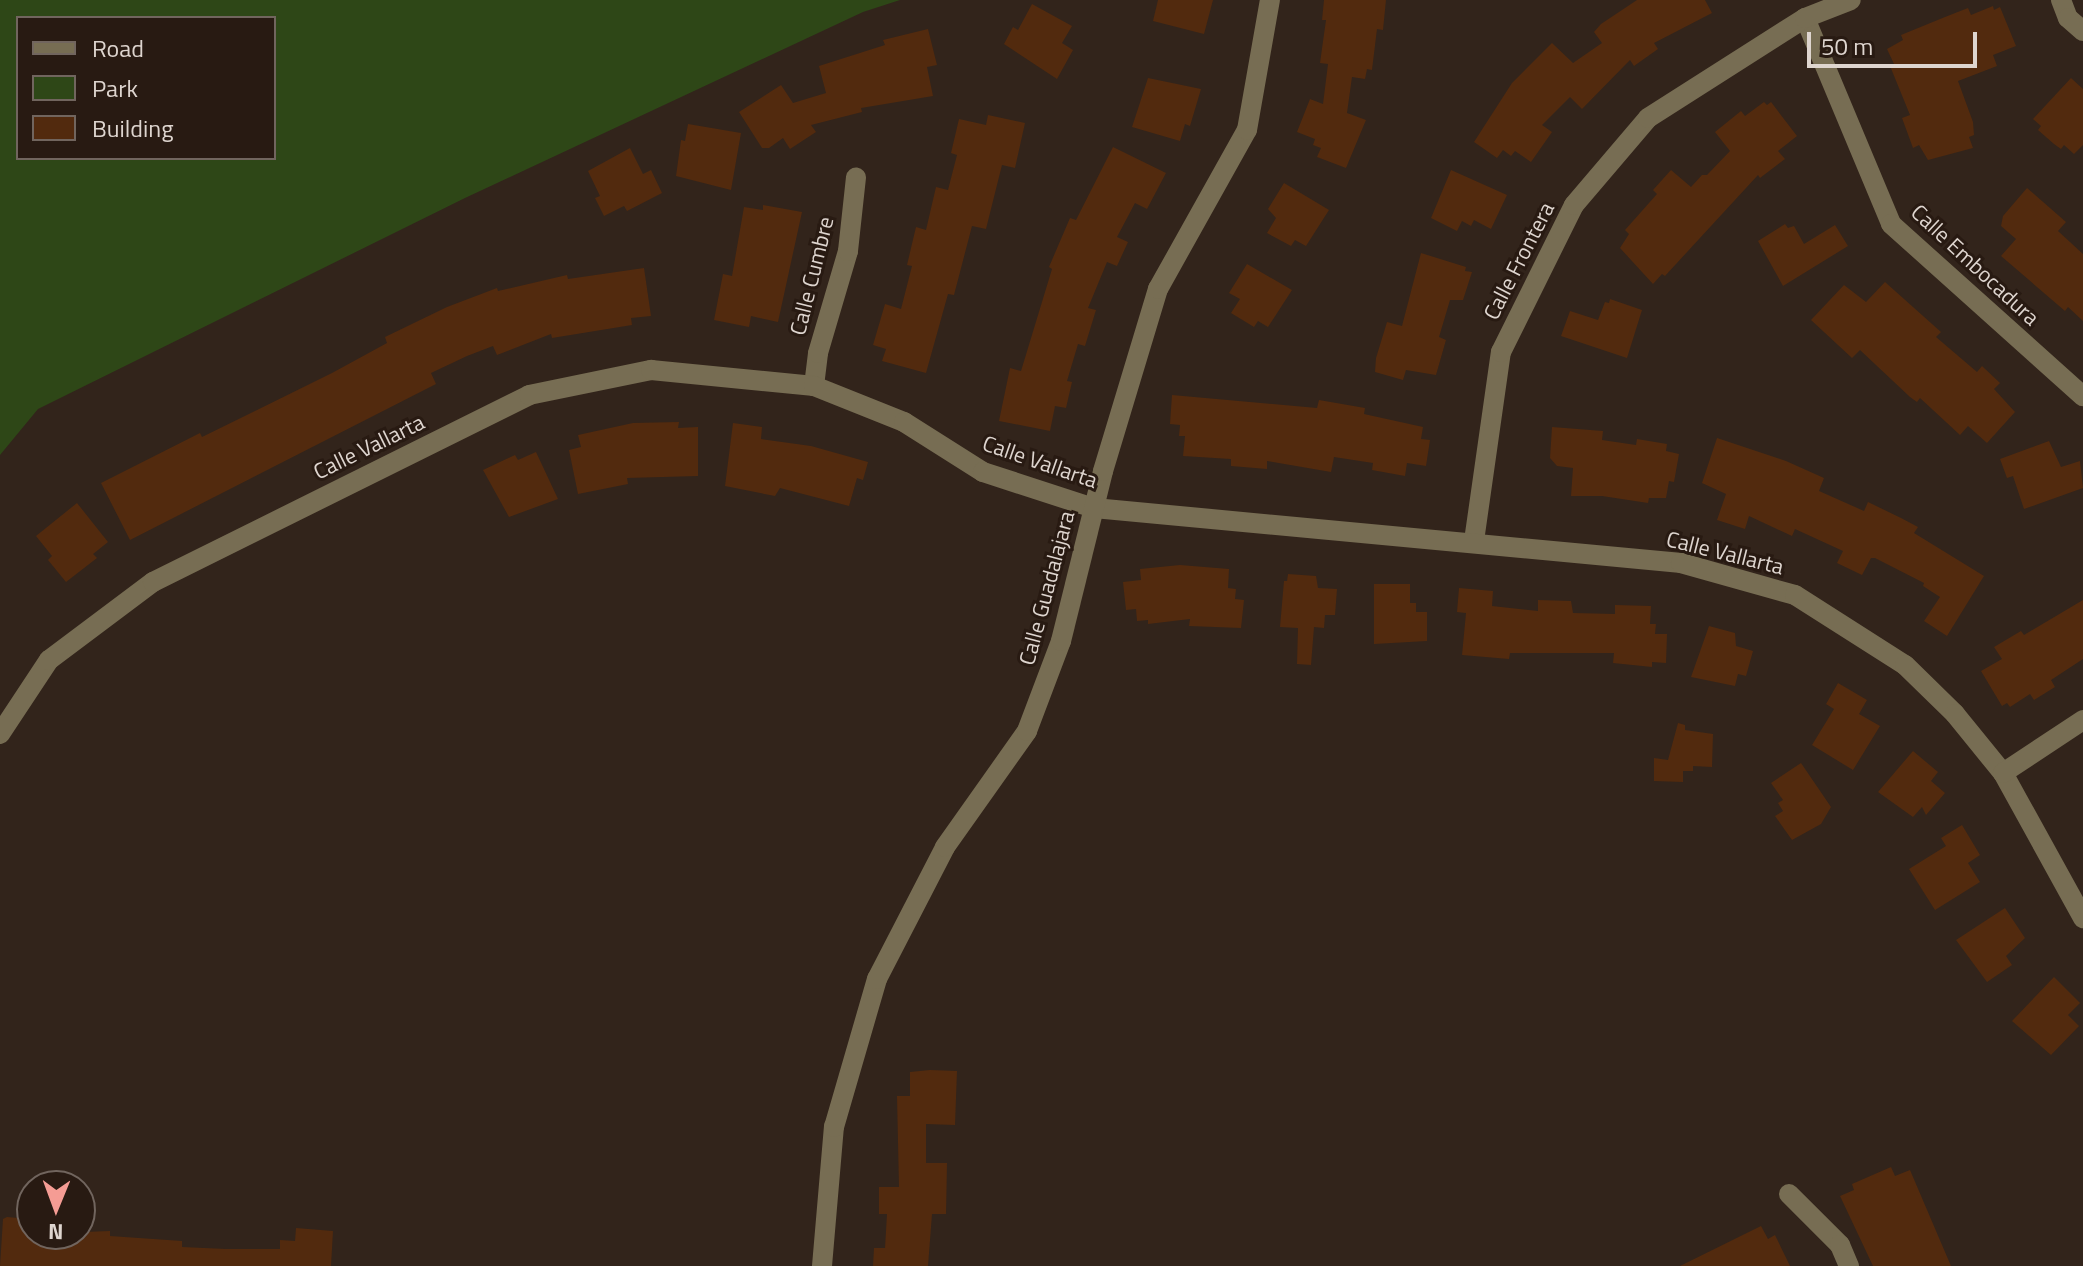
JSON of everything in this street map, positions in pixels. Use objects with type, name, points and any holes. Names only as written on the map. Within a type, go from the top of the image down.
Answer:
[{"type":"street","name":"Calle Guadalajara","points":[[822,1266],[834,1127],[877,979],[945,847],[1027,731],[1061,641],[1094,508],[1158,289],[1247,130],[1270,0]]},
{"type":"street","name":"Calle Frontera","points":[[1474,541],[1501,352],[1574,205],[1648,118],[1805,18],[1851,0]]},
{"type":"street","points":[[2061,0],[2068,18],[2083,31]]},
{"type":"street","name":"Calle Embocadura","points":[[1805,18],[1891,224],[2083,396]]},
{"type":"street","name":"Calle Cumbre","points":[[814,386],[818,353],[848,251],[856,177]]},
{"type":"street","name":"Calle Vallarta","points":[[0,734],[49,660],[153,582],[529,395],[651,370],[814,386],[904,422],[983,472],[1094,508],[1474,541],[1681,563],[1795,595],[1905,665],[1955,714],[2003,773],[2083,918]]},
{"type":"street","points":[[2003,773],[2083,720]]},
{"type":"street","points":[[1789,1194],[1840,1245],[1849,1266]]},
{"type":"green space","points":[[0,0],[900,0],[863,12],[465,198],[38,409],[0,455]]},
{"type":"building","points":[[1158,0],[1213,0],[1204,34],[1153,21]]},
{"type":"building","points":[[1324,0],[1386,0],[1383,30],[1377,29],[1372,70],[1367,69],[1365,79],[1352,77],[1347,113],[1366,120],[1346,168],[1317,157],[1321,148],[1313,145],[1315,139],[1297,132],[1310,99],[1323,104],[1328,64],[1320,63],[1326,20],[1322,20]]},
{"type":"building","points":[[1637,0],[1705,0],[1712,13],[1654,43],[1658,49],[1634,66],[1630,60],[1582,109],[1570,97],[1542,125],[1552,132],[1531,162],[1515,151],[1511,156],[1503,150],[1497,158],[1474,142],[1512,83],[1552,43],[1573,63],[1602,43],[1594,32],[1601,24]]},
{"type":"building","points":[[1032,4],[1072,26],[1062,43],[1073,50],[1057,79],[1004,44],[1013,27],[1018,30]]},
{"type":"building","points":[[1993,6],[1994,10],[2000,7],[2016,46],[1993,55],[1997,66],[1958,81],[1973,122],[1974,135],[1969,137],[1973,148],[1928,160],[1919,145],[1913,148],[1902,118],[1910,115],[1890,66],[1894,64],[1887,49],[1903,40],[1901,35],[1945,17],[1968,8],[1971,15]]},
{"type":"building","points":[[928,29],[937,65],[927,67],[933,96],[861,108],[862,112],[811,125],[816,132],[790,149],[783,138],[769,148],[762,148],[739,112],[781,85],[793,103],[826,93],[819,66],[885,45],[883,40]]},
{"type":"building","points":[[1148,78],[1201,89],[1190,126],[1185,124],[1180,141],[1132,127]]},
{"type":"building","points":[[2071,78],[2083,89],[2083,145],[2074,154],[2064,145],[2061,149],[2054,144],[2038,130],[2041,126],[2033,119]]},
{"type":"building","points":[[1764,102],[1767,105],[1771,102],[1797,136],[1778,151],[1785,159],[1760,178],[1758,175],[1665,276],[1662,274],[1653,284],[1620,248],[1629,234],[1625,230],[1657,194],[1653,190],[1671,170],[1691,187],[1702,175],[1707,175],[1730,151],[1715,132],[1741,111],[1745,116]]},
{"type":"building","points":[[988,115],[1025,123],[1015,168],[1002,165],[986,229],[972,226],[954,295],[948,294],[926,373],[882,361],[886,349],[873,345],[885,304],[901,309],[912,266],[907,265],[916,227],[926,230],[936,187],[948,190],[957,155],[951,153],[959,119],[986,125]]},
{"type":"building","points":[[688,124],[741,133],[731,190],[676,176],[681,140],[685,141]]},
{"type":"building","points":[[1113,147],[1166,173],[1147,209],[1135,203],[1117,237],[1128,242],[1117,266],[1107,262],[1088,308],[1096,310],[1085,346],[1078,344],[1067,381],[1072,382],[1066,408],[1055,406],[1050,431],[999,421],[1010,368],[1021,371],[1052,269],[1049,267],[1070,218],[1076,220]]},
{"type":"building","points":[[630,148],[643,174],[651,170],[662,193],[627,211],[624,206],[604,216],[595,198],[600,196],[588,171]]},
{"type":"building","points":[[1451,170],[1507,195],[1491,229],[1474,220],[1471,226],[1462,221],[1457,231],[1431,218]]},
{"type":"building","points":[[1284,183],[1329,210],[1306,246],[1295,240],[1291,246],[1267,233],[1276,218],[1268,209]]},
{"type":"building","points":[[2027,188],[2066,222],[2058,231],[2083,254],[2083,321],[2068,307],[2065,311],[2001,256],[2016,239],[2001,226],[2003,216]]},
{"type":"building","points":[[763,205],[802,212],[778,322],[751,316],[749,327],[714,320],[723,274],[732,276],[744,207],[763,210]]},
{"type":"building","points":[[1785,224],[1788,228],[1794,226],[1804,244],[1835,225],[1848,246],[1783,286],[1758,241]]},
{"type":"building","points":[[1421,253],[1466,267],[1465,271],[1472,272],[1463,300],[1450,300],[1439,337],[1446,340],[1436,375],[1406,370],[1403,380],[1375,372],[1376,358],[1387,322],[1402,326]]},
{"type":"building","points":[[1247,264],[1292,290],[1268,327],[1258,321],[1254,327],[1231,313],[1240,299],[1229,293]]},
{"type":"building","points":[[644,268],[651,316],[631,318],[632,325],[552,338],[551,334],[497,355],[493,346],[467,356],[431,373],[436,384],[130,540],[101,483],[200,433],[202,437],[332,373],[387,343],[385,337],[447,307],[497,288],[498,291],[567,275],[568,279]]},
{"type":"building","points":[[1885,282],[1941,332],[1936,337],[1977,372],[1982,366],[2000,383],[1994,389],[2015,412],[1987,443],[1968,426],[1960,435],[1920,398],[1917,402],[1910,397],[1860,350],[1852,358],[1811,320],[1844,285],[1866,302]]},
{"type":"building","points":[[1610,299],[1642,310],[1627,358],[1561,336],[1570,311],[1598,320],[1605,302],[1609,303]]},
{"type":"building","points":[[1172,395],[1317,408],[1319,400],[1365,408],[1364,414],[1423,427],[1421,439],[1430,440],[1426,466],[1407,463],[1405,476],[1372,470],[1373,463],[1334,457],[1331,472],[1267,461],[1267,469],[1231,466],[1231,459],[1183,456],[1185,436],[1179,436],[1180,425],[1170,424]]},
{"type":"building","points":[[679,422],[678,428],[698,427],[698,476],[627,478],[628,484],[578,494],[569,450],[581,447],[578,435],[633,423]]},
{"type":"building","points":[[733,423],[762,427],[761,439],[811,446],[868,462],[863,480],[857,478],[849,506],[780,488],[775,496],[725,486]]},
{"type":"building","points":[[1552,427],[1603,431],[1602,440],[1636,445],[1637,439],[1667,444],[1666,451],[1679,454],[1674,482],[1669,481],[1666,498],[1649,498],[1648,503],[1602,496],[1571,496],[1573,468],[1557,466],[1550,458]]},
{"type":"building","points":[[1717,438],[1786,461],[1824,478],[1819,491],[1864,511],[1868,502],[1901,518],[1918,527],[1914,533],[1984,576],[1947,636],[1924,621],[1940,597],[1923,586],[1924,583],[1875,558],[1871,558],[1862,575],[1837,563],[1843,551],[1795,529],[1792,536],[1749,516],[1745,529],[1717,520],[1726,494],[1702,483]]},
{"type":"building","points":[[2049,441],[2061,467],[2080,461],[2083,488],[2024,509],[2013,476],[2007,478],[2000,459]]},
{"type":"building","points":[[536,452],[558,499],[509,517],[483,470],[515,455],[518,460]]},
{"type":"building","points":[[77,503],[108,542],[93,554],[97,558],[66,582],[48,560],[52,556],[36,536]]},
{"type":"building","points":[[1180,565],[1229,569],[1228,588],[1236,589],[1235,599],[1244,600],[1241,628],[1189,626],[1190,619],[1148,624],[1148,620],[1137,621],[1136,609],[1126,610],[1123,582],[1141,580],[1140,569]]},
{"type":"building","points":[[1288,574],[1316,576],[1318,588],[1337,589],[1335,615],[1325,615],[1324,628],[1314,627],[1311,665],[1297,664],[1298,628],[1280,627],[1284,581],[1287,581]]},
{"type":"building","points":[[1374,584],[1410,584],[1410,603],[1416,603],[1416,612],[1427,612],[1427,641],[1374,644]]},
{"type":"building","points":[[1459,588],[1493,591],[1492,606],[1538,611],[1538,600],[1571,601],[1573,613],[1615,614],[1615,605],[1651,606],[1650,624],[1656,624],[1655,634],[1667,634],[1666,663],[1652,662],[1652,667],[1613,663],[1614,653],[1510,653],[1509,659],[1462,655],[1466,613],[1457,612]]},
{"type":"building","points":[[2083,600],[2083,659],[2051,680],[2055,687],[2034,700],[2030,694],[2010,707],[2007,703],[2002,706],[1981,671],[2002,659],[1994,647],[2021,631],[2024,635]]},
{"type":"building","points":[[1709,626],[1735,633],[1736,646],[1753,651],[1746,676],[1738,674],[1735,686],[1691,677]]},
{"type":"building","points":[[1838,683],[1867,700],[1859,714],[1880,726],[1853,770],[1812,745],[1834,709],[1826,704]]},
{"type":"building","points":[[1678,723],[1685,725],[1685,730],[1713,734],[1712,767],[1693,766],[1693,771],[1683,771],[1683,782],[1654,781],[1654,758],[1668,760]]},
{"type":"building","points":[[1913,751],[1938,772],[1931,781],[1945,793],[1926,815],[1922,807],[1913,817],[1878,792]]},
{"type":"building","points":[[1801,763],[1831,807],[1821,824],[1792,840],[1775,816],[1783,811],[1778,803],[1783,800],[1771,783]]},
{"type":"building","points":[[1962,825],[1980,855],[1968,863],[1980,882],[1935,910],[1909,869],[1946,846],[1941,838]]},
{"type":"building","points":[[2005,908],[2025,938],[2006,956],[2012,965],[1987,982],[1956,940]]},
{"type":"building","points":[[2054,977],[2080,1003],[2068,1015],[2079,1026],[2051,1055],[2012,1021]]},
{"type":"building","points":[[957,1071],[955,1125],[926,1124],[926,1163],[947,1163],[946,1214],[932,1214],[928,1266],[873,1266],[874,1248],[885,1248],[887,1214],[879,1214],[879,1187],[899,1187],[897,1096],[910,1096],[910,1072]]},
{"type":"building","points":[[1891,1167],[1895,1176],[1910,1170],[1951,1266],[1873,1266],[1840,1196],[1854,1190],[1852,1184]]},
{"type":"building","points":[[16,1218],[16,1250],[96,1250],[96,1232],[110,1231],[110,1236],[182,1241],[182,1247],[280,1249],[280,1240],[295,1241],[296,1228],[333,1231],[331,1266],[0,1266],[3,1219]]},
{"type":"building","points":[[1761,1226],[1768,1239],[1775,1235],[1790,1266],[1680,1266]]}]
